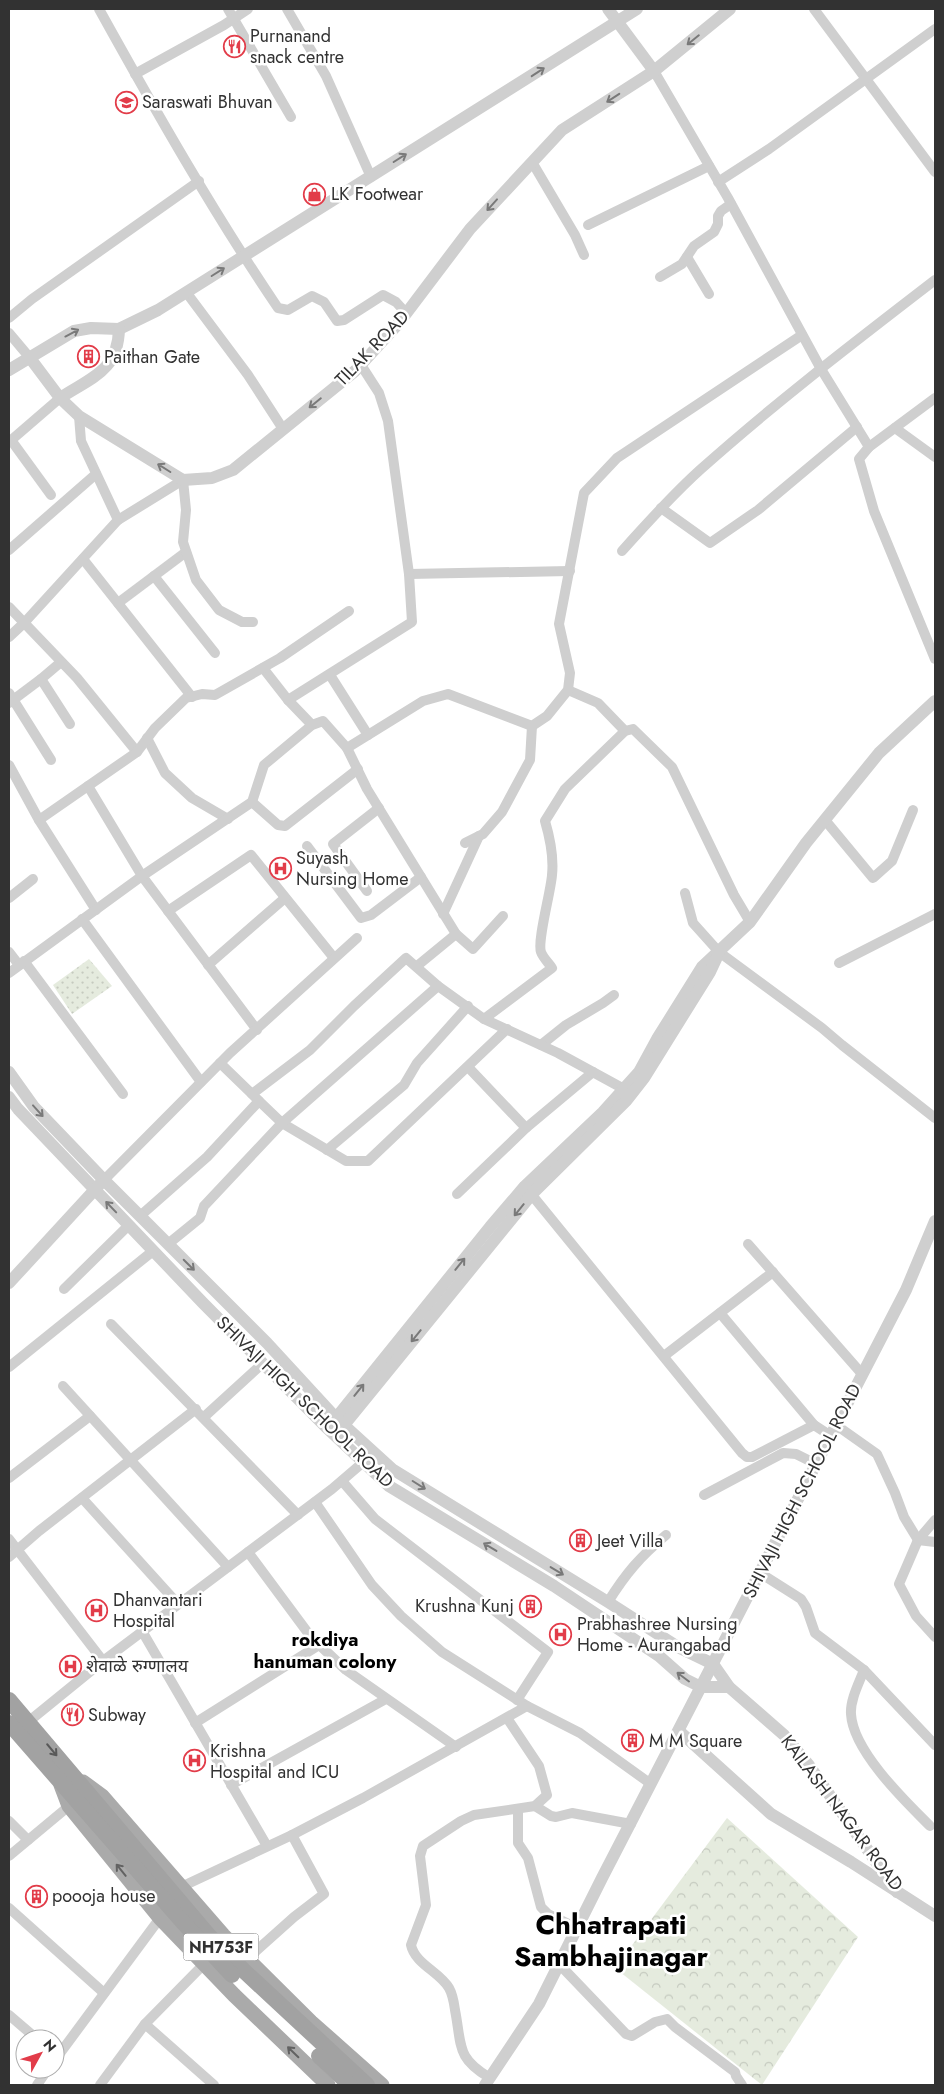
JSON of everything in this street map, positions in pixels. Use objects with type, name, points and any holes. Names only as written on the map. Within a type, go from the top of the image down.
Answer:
[{"type":"highway","name":"NH753F","points":[[9,1700],[28,1722],[66,1776],[78,1800],[212,1955],[350,2085]]},
{"type":"highway","name":"NH753F","points":[[9,1723],[66,1776]]},
{"type":"highway","name":"NH753F","points":[[78,1800],[243,1970],[368,2085]]},
{"type":"main road","points":[[66,1776],[78,1800],[160,1918],[234,1995],[328,2085]]},
{"type":"main road","points":[[66,1776],[102,1796],[223,1935],[311,2022],[382,2085]]},
{"type":"street","points":[[99,9],[135,74],[243,257],[278,308],[288,310],[312,296],[324,302],[338,321],[344,320],[383,296],[396,302],[406,314]]},
{"type":"street","points":[[228,9],[291,117]]},
{"type":"street","points":[[135,74],[248,9]]},
{"type":"street","points":[[287,9],[326,76],[371,177]]},
{"type":"street","points":[[608,9],[654,71],[731,204],[820,369],[869,447]]},
{"type":"street","points":[[9,370],[74,331],[81,329],[119,329],[158,310],[509,90],[616,20],[637,9]]},
{"type":"street","name":"TILAK ROAD","points":[[183,480],[222,476],[234,470],[361,365],[406,314],[470,229],[562,130],[654,71],[730,9]]},
{"type":"street","points":[[814,9],[935,172]]},
{"type":"street","points":[[718,182],[769,149],[867,80],[935,29]]},
{"type":"street","points":[[532,162],[575,235],[584,255]]},
{"type":"street","points":[[588,225],[709,166]]},
{"type":"street","points":[[9,318],[32,299],[199,181]]},
{"type":"street","points":[[660,277],[682,264],[694,246],[714,232],[721,211],[731,204]]},
{"type":"street","points":[[687,257],[709,294]]},
{"type":"street","points":[[622,551],[700,469],[820,369],[935,280]]},
{"type":"street","points":[[186,292],[248,375],[283,429]]},
{"type":"street","points":[[51,494],[10,441],[60,398],[112,362],[119,344],[119,329]]},
{"type":"street","points":[[9,333],[60,398],[79,416],[183,480]]},
{"type":"street","points":[[532,726],[547,716],[568,690],[570,673],[559,624],[584,493],[617,458],[802,336]]},
{"type":"street","points":[[288,700],[412,622],[409,574],[388,421],[379,393],[361,365]]},
{"type":"street","points":[[935,398],[869,447],[860,459],[874,511],[935,659]]},
{"type":"street","points":[[79,416],[81,441],[118,520]]},
{"type":"street","points":[[661,508],[710,543],[758,510],[857,427]]},
{"type":"street","points":[[895,428],[935,458]]},
{"type":"street","points":[[9,550],[96,474]]},
{"type":"street","points":[[9,637],[118,520],[183,480]]},
{"type":"street","points":[[183,480],[186,510],[183,542],[196,580],[220,610],[242,622],[254,622]]},
{"type":"street","points":[[118,603],[186,552]]},
{"type":"street","points":[[83,559],[192,697]]},
{"type":"street","points":[[409,574],[570,572]]},
{"type":"street","points":[[154,576],[215,653]]},
{"type":"street","points":[[9,607],[77,678],[137,752]]},
{"type":"street","points":[[40,820],[137,752],[147,738],[186,698],[202,694],[215,695],[263,668],[349,611]]},
{"type":"street","points":[[50,760],[10,698],[41,679],[61,662]]},
{"type":"street","points":[[263,668],[288,700],[312,725]]},
{"type":"street","points":[[330,675],[368,735]]},
{"type":"street","points":[[41,679],[70,724]]},
{"type":"street","points":[[568,690],[598,703],[625,731]]},
{"type":"street","points":[[347,748],[424,701],[448,694],[532,726]]},
{"type":"street","points":[[336,1427],[528,1190],[639,1072],[657,1039],[702,967],[750,922],[806,843],[879,753],[935,701]]},
{"type":"street","points":[[9,973],[142,876],[252,802],[264,765],[312,725],[323,721],[347,748],[378,808],[456,934],[473,949],[503,916]]},
{"type":"street","points":[[465,844],[479,836],[502,812],[530,760],[532,726]]},
{"type":"street","points":[[484,1019],[552,968],[540,951],[553,873],[551,842],[545,821],[564,789],[625,731],[633,729],[672,766],[734,895],[750,922]]},
{"type":"street","points":[[147,738],[166,773],[192,798],[228,819]]},
{"type":"street","points":[[9,765],[40,820],[96,910]]},
{"type":"street","points":[[252,802],[278,824],[285,826],[358,769]]},
{"type":"street","points":[[88,786],[142,876],[257,1030]]},
{"type":"street","points":[[367,890],[333,844],[378,808]]},
{"type":"street","points":[[825,820],[873,878],[892,861],[913,810]]},
{"type":"street","points":[[444,914],[479,836]]},
{"type":"street","points":[[307,846],[361,918],[371,916],[421,877]]},
{"type":"street","points":[[168,911],[250,855],[334,958]]},
{"type":"street","points":[[9,898],[33,879]]},
{"type":"street","points":[[685,893],[693,923],[719,952],[822,1028],[935,1118]]},
{"type":"street","points":[[208,965],[285,898]]},
{"type":"street","points":[[838,963],[935,914]]},
{"type":"street","points":[[82,919],[201,1082]]},
{"type":"street","points":[[417,966],[456,934]]},
{"type":"street","points":[[9,1283],[104,1180],[220,1063],[357,938]]},
{"type":"street","points":[[9,952],[22,963],[123,1094]]},
{"type":"street","points":[[528,1190],[626,1101],[644,1078],[710,972],[719,952]]},
{"type":"street","points":[[252,1094],[310,1050],[406,958],[438,986],[484,1019],[541,1045],[624,1089]]},
{"type":"street","points":[[168,1244],[200,1218],[204,1206],[282,1123],[438,986]]},
{"type":"street","points":[[541,1045],[566,1024],[603,1003],[614,994]]},
{"type":"street","points":[[327,1150],[404,1085],[417,1063],[468,1006]]},
{"type":"street","points":[[220,1063],[282,1123],[346,1161],[368,1161],[507,1029]]},
{"type":"street","points":[[468,1067],[526,1128]]},
{"type":"street","name":"SHIVAJI HIGH SCHOOL ROAD","points":[[9,1072],[34,1107],[267,1343],[363,1462],[389,1486],[554,1586],[659,1656],[684,1679],[701,1687],[729,1687]]},
{"type":"street","points":[[457,1194],[526,1128],[593,1072]]},
{"type":"street","name":"SHIVAJI HIGH SCHOOL ROAD","points":[[9,1097],[18,1109],[153,1251],[263,1363],[336,1427],[374,1453],[392,1469],[678,1647],[713,1664],[729,1687]]},
{"type":"street","points":[[140,1216],[207,1157],[259,1101]]},
{"type":"street","points":[[528,1190],[742,1453],[747,1457],[752,1457],[814,1426]]},
{"type":"street","points":[[64,1289],[129,1225]]},
{"type":"street","name":"SHIVAJI HIGH SCHOOL ROAD","points":[[713,1664],[906,1290],[935,1225]]},
{"type":"street","points":[[748,1244],[862,1374]]},
{"type":"street","points":[[9,1367],[153,1251]]},
{"type":"street","points":[[664,1356],[773,1272]]},
{"type":"street","points":[[720,1313],[814,1426],[833,1430],[877,1454],[896,1492],[904,1517],[918,1540]]},
{"type":"street","points":[[111,1324],[298,1515]]},
{"type":"street","points":[[204,1417],[263,1363]]},
{"type":"street","points":[[63,1386],[228,1567]]},
{"type":"street","points":[[9,1557],[196,1409]]},
{"type":"street","points":[[9,1478],[90,1416]]},
{"type":"street","points":[[28,1722],[142,1631],[315,1502],[374,1453]]},
{"type":"street","points":[[704,1495],[783,1453],[796,1454],[816,1464]]},
{"type":"street","points":[[181,1887],[292,1835],[507,1718],[522,1703],[548,1652],[375,1519],[342,1480]]},
{"type":"street","points":[[82,1498],[178,1604]]},
{"type":"street","points":[[315,1502],[372,1585],[400,1616],[442,1652],[522,1703],[580,1733],[651,1784]]},
{"type":"street","points":[[935,1520],[918,1540],[899,1584],[916,1616],[935,1637]]},
{"type":"street","points":[[608,1602],[627,1572],[642,1554],[666,1535]]},
{"type":"street","points":[[9,1539],[103,1661]]},
{"type":"street","points":[[918,1540],[935,1542]]},
{"type":"street","points":[[248,1552],[311,1637],[319,1645],[346,1670],[456,1747]]},
{"type":"street","points":[[760,1573],[800,1599],[806,1607],[815,1633],[864,1670],[935,1745]]},
{"type":"street","points":[[142,1631],[266,1846]]},
{"type":"street","points":[[195,1724],[319,1645]]},
{"type":"street","points":[[507,1718],[539,1766],[547,1795],[535,1806],[474,1815],[428,1842],[421,1851],[426,1905],[413,1940],[412,1950],[449,1987],[453,1996],[463,2055],[488,2082],[540,2004],[713,1664]]},
{"type":"street","points":[[864,1670],[855,1694],[851,1713],[854,1729],[892,1789],[930,1826]]},
{"type":"street","name":"KAILASH NAGAR ROAD","points":[[729,1687],[784,1735],[808,1764],[897,1892],[935,1916]]},
{"type":"street","points":[[231,1785],[386,1698]]},
{"type":"street","points":[[679,1731],[771,1814],[897,1892]]},
{"type":"street","points":[[9,1856],[78,1800]]},
{"type":"street","points":[[535,1806],[556,1817],[572,1813],[630,1824]]},
{"type":"street","points":[[518,1809],[518,1843],[528,1858],[541,1907],[548,1914],[577,1928]]},
{"type":"street","points":[[9,1821],[28,1840]]},
{"type":"street","points":[[247,1959],[294,1917],[324,1894],[292,1835]]},
{"type":"street","points":[[9,1908],[104,1993]]},
{"type":"street","points":[[65,2045],[160,1918]]},
{"type":"street","points":[[100,2085],[145,2024],[204,1964]]},
{"type":"street","points":[[559,1964],[626,2034],[632,2036],[655,2022],[667,2019],[735,2072],[742,2085]]},
{"type":"street","points":[[9,2015],[25,2029]]},
{"type":"street","points":[[145,2024],[212,2084]]},
{"type":"green space","points":[[89,959],[112,986],[72,1014],[53,985]]},
{"type":"green space","points":[[727,1818],[858,1937],[762,2085],[615,1968]]},
{"type":"place","name":"Purnanand snack centre","points":[[234,46]]},
{"type":"place","name":"Saraswati Bhuvan","points":[[126,102]]},
{"type":"place","name":"LK Footwear","points":[[315,194]]},
{"type":"place","name":"Paithan Gate","points":[[88,357]]},
{"type":"place","name":"Suyash Nursing Home","points":[[280,868]]},
{"type":"place","name":"Jeet Villa","points":[[581,1541]]},
{"type":"place","name":"Krushna Kunj","points":[[530,1606]]},
{"type":"place","name":"Dhanvantari Hospital","points":[[97,1610]]},
{"type":"place","name":"Prabhashree Nursing Home - Aurangabad","points":[[561,1634]]},
{"type":"place","name":"शेवाळे रुग्णालय","points":[[70,1666]]},
{"type":"place","name":"Subway","points":[[72,1715]]},
{"type":"place","name":"M M Square","points":[[633,1741]]},
{"type":"place","name":"Krishna Hospital and ICU","points":[[194,1761]]},
{"type":"place","name":"poooja house","points":[[36,1896]]},
{"type":"district","name":"rokdiya hanuman colony","points":[[325,1650]]},
{"type":"district","name":"Chhatrapati Sambhajinagar","points":[[611,1940]]}]
